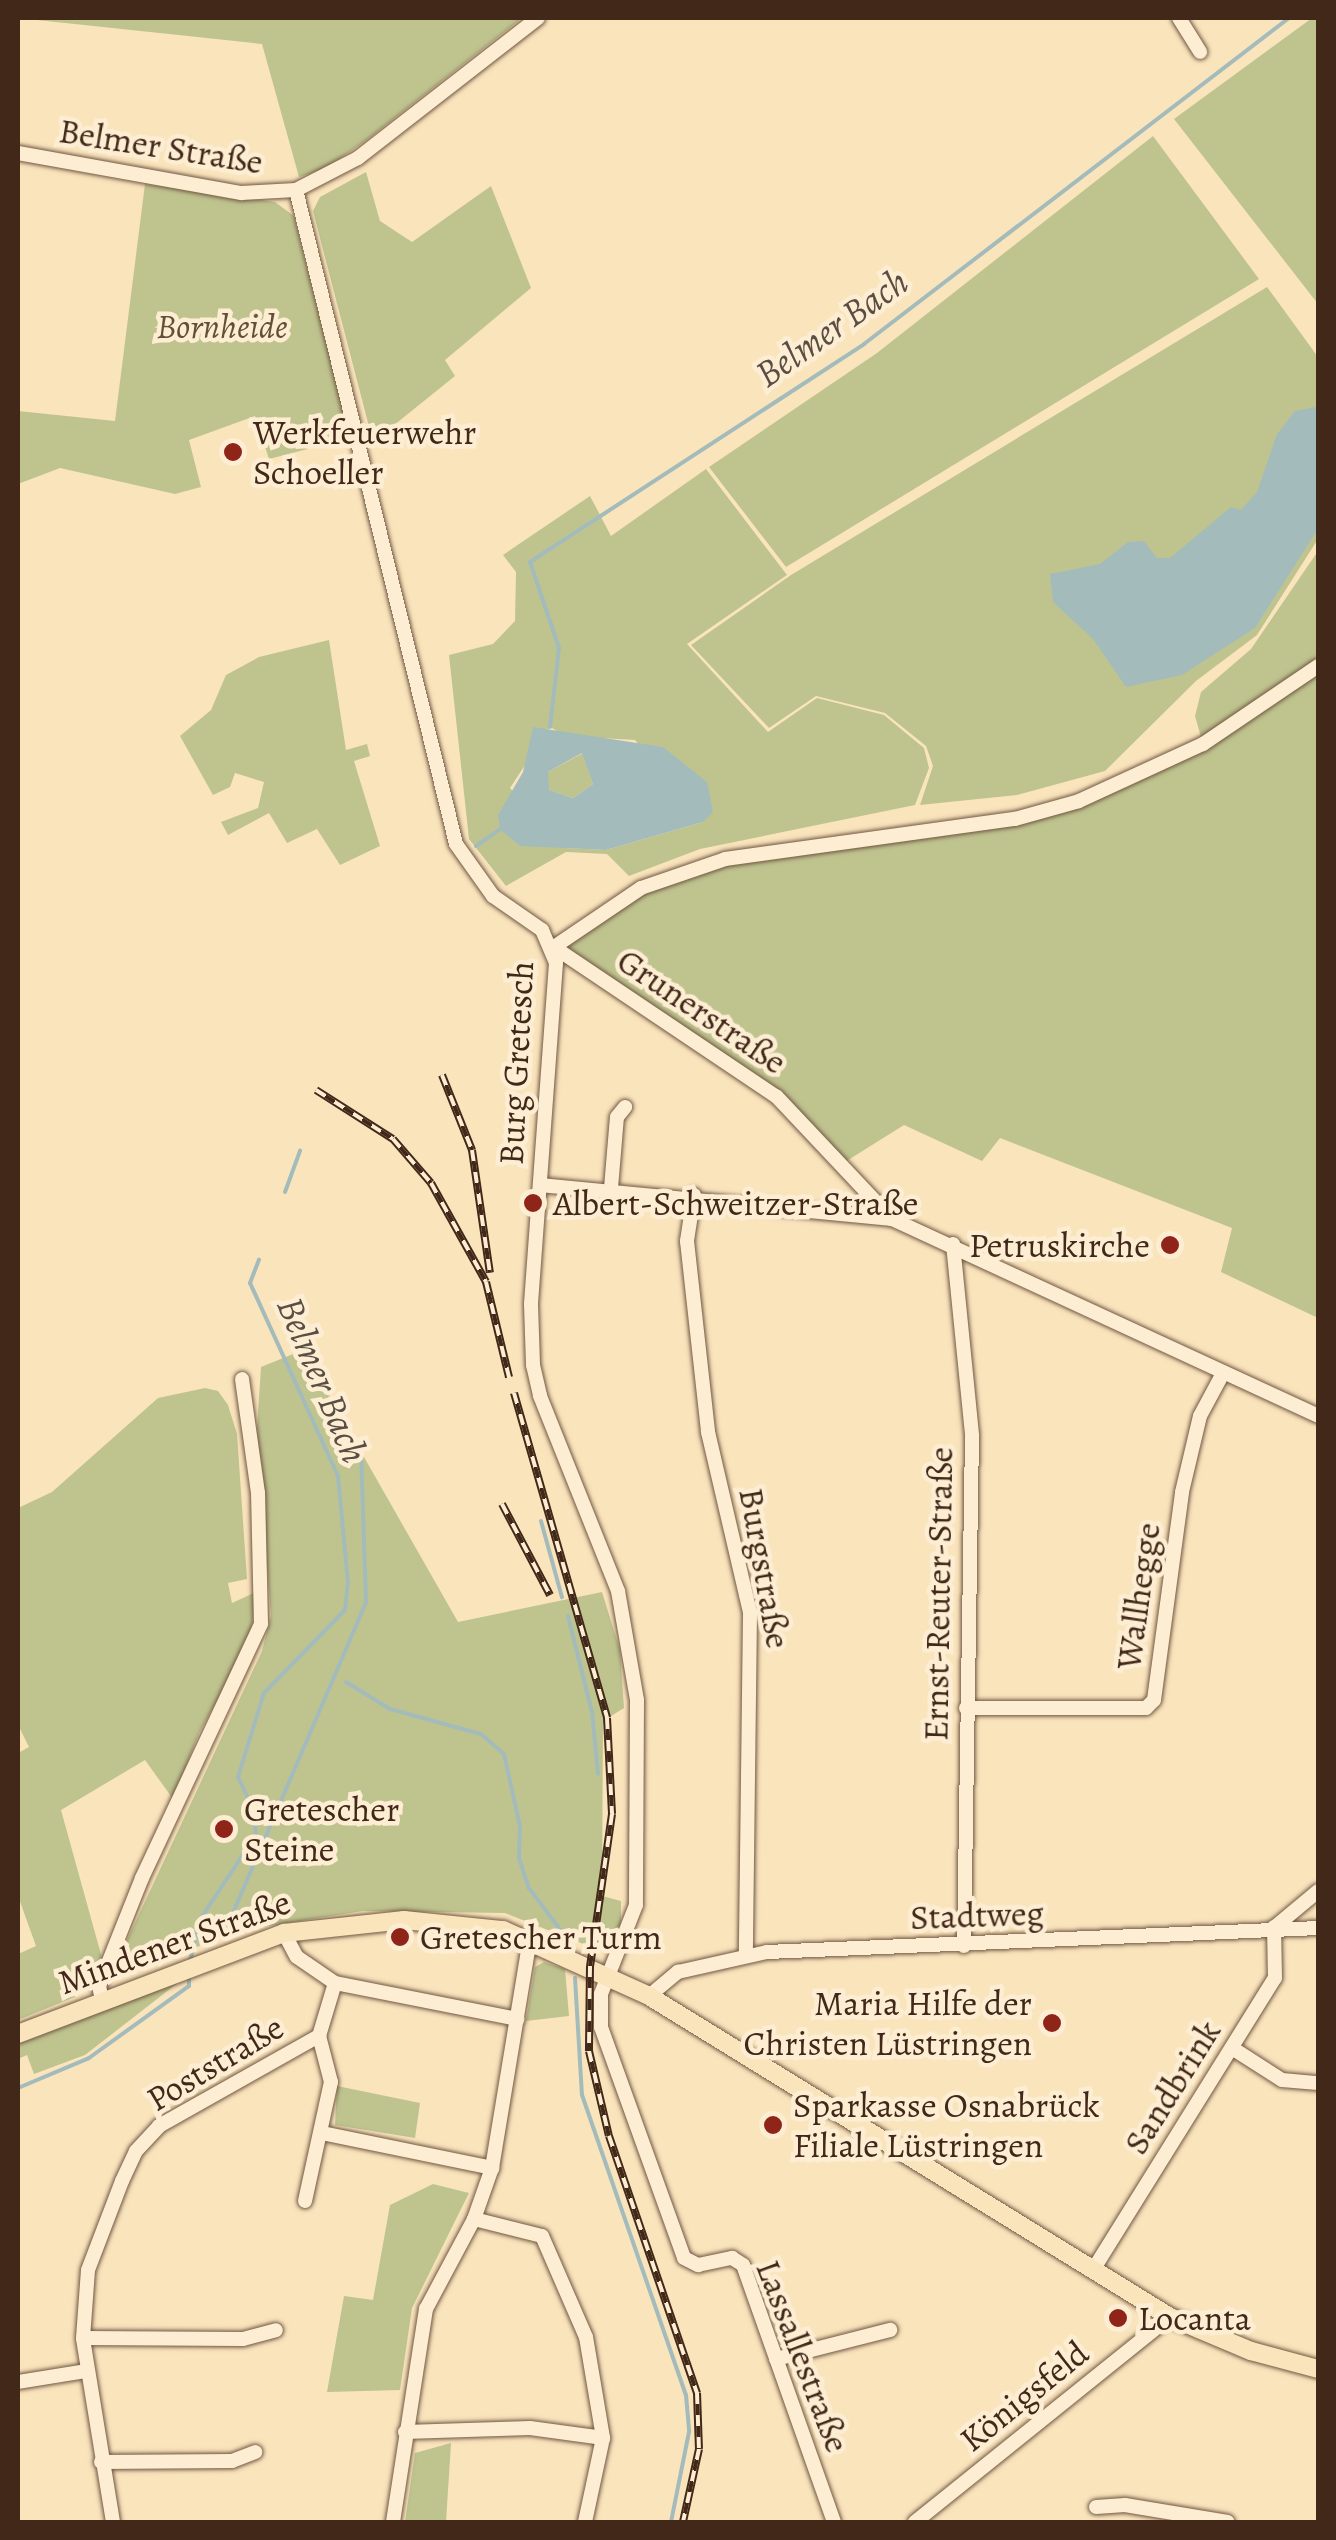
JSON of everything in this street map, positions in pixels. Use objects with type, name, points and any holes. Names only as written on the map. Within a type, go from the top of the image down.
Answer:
[{"type":"main road","name":"Mindener Straße","points":[[18,2034],[220,1954],[284,1933],[404,1920],[462,1922],[530,1938],[650,1996],[1170,2317],[1251,2351],[1318,2369]]},
{"type":"street","name":"Belmer Straße","points":[[18,154],[240,193],[296,190],[358,158],[538,18]]},
{"type":"street","points":[[1179,18],[1200,52]]},
{"type":"street","name":"Burg Gretesch","points":[[296,190],[456,844],[493,896],[542,930],[554,947],[530,1334],[536,1380],[618,1591],[637,1700],[636,1905],[609,1976]]},
{"type":"street","points":[[554,947],[640,888],[725,858],[1015,819],[1079,801],[1203,744],[1318,666]]},
{"type":"street","name":"Grunerstraße","points":[[554,947],[777,1097],[892,1219]]},
{"type":"street","points":[[611,1188],[618,1117],[624,1106]]},
{"type":"street","points":[[540,1185],[694,1196],[892,1219],[953,1244],[1222,1375],[1318,1416]]},
{"type":"street","name":"Burgstraße","points":[[694,1196],[686,1240],[708,1432],[750,1612],[746,1954]]},
{"type":"street","name":"Ernst-Reuter-Straße","points":[[953,1244],[972,1436],[964,1946]]},
{"type":"street","name":"Wallhegge","points":[[966,1708],[1146,1708],[1154,1700],[1182,1492],[1200,1416],[1222,1375]]},
{"type":"street","points":[[102,2000],[99,1986],[142,1878],[262,1624],[258,1493],[242,1379]]},
{"type":"street","points":[[1274,1928],[1318,1890]]},
{"type":"street","name":"Sandbrink","points":[[1093,2270],[1275,1978],[1274,1928]]},
{"type":"street","name":"Stadtweg","points":[[650,1996],[666,1978],[746,1954],[1318,1928]]},
{"type":"street","points":[[284,1933],[297,1958],[335,1983],[517,2019]]},
{"type":"street","points":[[393,2522],[426,2308],[474,2219],[492,2168],[530,1938]]},
{"type":"street","name":"Lassallestraße","points":[[609,1976],[600,1994],[601,2027],[684,2258],[698,2265],[732,2258],[743,2265],[834,2522]]},
{"type":"street","points":[[305,2201],[331,2082],[319,2036],[335,1983]]},
{"type":"street","name":"Poststraße","points":[[113,2522],[86,2371],[88,2270],[136,2152],[158,2126],[319,2036]]},
{"type":"street","points":[[1232,2048],[1282,2080],[1318,2082]]},
{"type":"street","points":[[322,2134],[492,2168]]},
{"type":"street","points":[[474,2219],[542,2236],[586,2337],[603,2438],[585,2522]]},
{"type":"street","name":"Königsfeld","points":[[915,2522],[1170,2317]]},
{"type":"street","points":[[84,2338],[243,2338],[276,2330]]},
{"type":"street","points":[[776,2359],[890,2330]]},
{"type":"street","points":[[18,2382],[86,2371]]},
{"type":"street","points":[[406,2432],[530,2428],[603,2438]]},
{"type":"street","points":[[102,2462],[232,2461],[255,2452]]},
{"type":"street","points":[[1096,2507],[1126,2505],[1228,2522]]},
{"type":"green space","points":[[18,18],[522,18],[364,142],[324,169],[299,177],[262,44]]},
{"type":"green space","points":[[1312,18],[1318,18],[1318,304],[1174,119]]},
{"type":"green space","points":[[1153,136],[1259,279],[786,567],[709,467],[877,353]]},
{"type":"green space","points":[[366,172],[380,221],[412,242],[491,186],[531,288],[445,360],[455,376],[373,442],[313,211],[320,197]]},
{"type":"green space","name":"Bornheide","points":[[145,184],[275,202],[294,216],[350,438],[269,459],[255,416],[189,440],[201,487],[175,494],[60,468],[18,484],[18,411],[115,421]]},
{"type":"green space","points":[[1267,287],[1318,357],[1318,539],[1257,635],[1196,681],[1105,771],[1017,795],[920,805],[933,766],[926,746],[885,713],[816,696],[769,728],[691,645],[791,575]]},
{"type":"green space","points":[[706,469],[787,575],[687,644],[768,732],[817,698],[884,715],[924,748],[929,768],[915,805],[700,849],[629,876],[607,854],[566,852],[506,886],[469,839],[449,655],[493,644],[515,621],[516,572],[503,555],[590,496],[611,536]],"holes":[[[550,727],[566,736],[635,740],[703,822],[606,850],[566,848],[510,788]]]},
{"type":"green space","points":[[1318,551],[1318,1318],[1221,1272],[1232,1228],[1000,1138],[982,1161],[904,1125],[837,1167],[777,1097],[554,947],[588,919],[703,865],[934,832],[1079,801],[1203,744],[1195,716],[1201,692],[1251,649]]},
{"type":"green space","points":[[329,640],[346,750],[367,744],[370,756],[354,761],[380,846],[340,865],[317,829],[287,843],[269,813],[228,835],[221,822],[258,808],[264,782],[235,773],[230,787],[213,795],[180,736],[211,710],[226,675],[259,657]]},
{"type":"green space","points":[[583,753],[593,784],[573,798],[548,790],[548,772]]},
{"type":"green space","points":[[303,1350],[458,1622],[602,1592],[620,1650],[624,1708],[603,1721],[602,1896],[621,1901],[621,1925],[601,1951],[505,1913],[363,1911],[237,1931],[107,1983],[262,1651],[271,1616],[257,1428],[261,1367]]},
{"type":"green space","points":[[205,1388],[218,1391],[228,1405],[237,1434],[247,1579],[228,1583],[232,1603],[256,1592],[250,1641],[199,1733],[173,1799],[145,1760],[61,1810],[102,1958],[75,1997],[18,2020],[18,1954],[36,1946],[18,1896],[18,1753],[29,1747],[18,1725],[18,1508],[52,1492],[158,1398]]},
{"type":"green space","points":[[544,1962],[565,1969],[569,2016],[526,2021],[535,1967]]},
{"type":"green space","points":[[179,1982],[85,2055],[34,2074],[27,2055],[18,2059],[18,2044]]},
{"type":"green space","points":[[337,2086],[420,2103],[415,2138],[335,2125]]},
{"type":"green space","points":[[433,2184],[469,2193],[412,2308],[400,2390],[327,2392],[344,2296],[373,2300],[390,2205]]},
{"type":"green space","points":[[451,2443],[446,2522],[405,2522],[415,2453]]},
{"type":"water","points":[[1316,407],[1318,529],[1255,628],[1182,675],[1126,687],[1093,639],[1053,602],[1050,574],[1100,564],[1128,542],[1144,541],[1157,558],[1170,558],[1231,507],[1241,510],[1257,492],[1277,434],[1295,411]]},
{"type":"water","points":[[533,727],[663,747],[707,782],[713,812],[703,822],[606,850],[520,846],[500,829],[498,815],[523,772]],"holes":[[[582,753],[593,784],[573,798],[549,790],[548,772]]]},
{"type":"waterway","name":"Belmer Bach","points":[[550,727],[559,648],[530,562],[864,344],[1289,18]]},
{"type":"waterway","name":"Belmer Bach","points":[[476,846],[500,829]]},
{"type":"waterway","name":"Belmer Bach","points":[[285,1192],[300,1151]]},
{"type":"waterway","name":"Belmer Bach","points":[[190,1961],[201,1918],[256,1835],[254,1811],[238,1777],[264,1693],[345,1610],[348,1583],[338,1476],[250,1283],[259,1260]]},
{"type":"waterway","points":[[226,1929],[366,1602],[361,1449]]},
{"type":"waterway","points":[[541,1521],[562,1597]]},
{"type":"waterway","points":[[568,1616],[592,1712],[598,1774]]},
{"type":"waterway","points":[[346,1682],[390,1709],[481,1734],[504,1754],[520,1827],[519,1858],[529,1888],[561,1931]]},
{"type":"waterway","name":"Belmer Bach","points":[[18,2088],[89,2058],[189,1986],[189,1976]]},
{"type":"waterway","points":[[575,1978],[582,2095],[686,2395],[689,2432],[671,2522]]},
{"type":"railway","points":[[442,1075],[472,1150],[490,1273]]},
{"type":"railway","points":[[316,1090],[393,1139],[431,1183],[486,1282],[509,1377]]},
{"type":"railway","points":[[514,1393],[607,1718],[612,1814],[590,1966],[589,2051],[609,2136],[697,2393],[699,2449],[683,2522]]},
{"type":"railway","points":[[502,1504],[550,1595]]},
{"type":"place","name":"Werkfeuerwehr Schoeller","points":[[233,452]]},
{"type":"place","name":"Albert-Schweitzer-Straße","points":[[533,1203]]},
{"type":"place","name":"Petruskirche","points":[[1170,1245]]},
{"type":"place","name":"Gretescher Steine","points":[[224,1829]]},
{"type":"place","name":"Gretescher Turm","points":[[400,1937]]},
{"type":"place","name":"Maria Hilfe der Christen Lüstringen","points":[[1052,2023]]},
{"type":"place","name":"Sparkasse Osnabrück Filiale Lüstringen","points":[[773,2125]]},
{"type":"place","name":"Locanta","points":[[1118,2318]]}]
